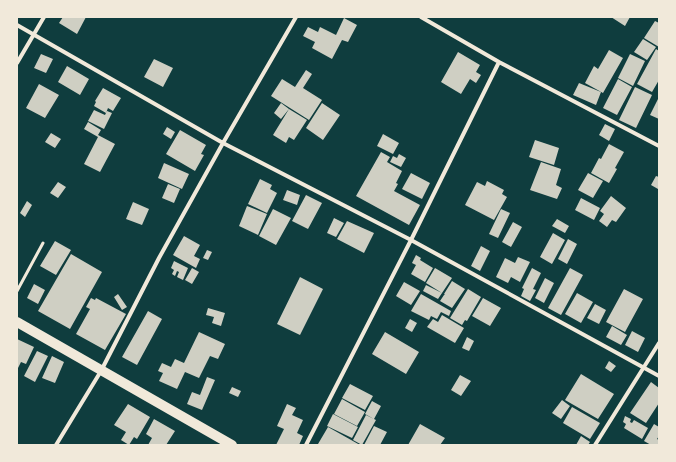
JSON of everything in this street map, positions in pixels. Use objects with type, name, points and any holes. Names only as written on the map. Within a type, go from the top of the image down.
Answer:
[{"type":"highway","points":[[17,322],[232,445]]},
{"type":"street","points":[[17,63],[44,17]]},
{"type":"street","points":[[56,445],[100,370],[159,258],[223,143],[296,17]]},
{"type":"street","points":[[420,17],[500,62],[659,146]]},
{"type":"street","points":[[17,26],[223,143],[410,240],[659,376]]},
{"type":"street","points":[[306,445],[500,62]]},
{"type":"street","points":[[595,445],[659,343]]},
{"type":"lane","points":[[17,291],[43,243]]},
{"type":"building","points":[[63,17],[86,17],[77,34],[59,23]]},
{"type":"building","points":[[611,17],[630,17],[625,26]]},
{"type":"building","points":[[344,18],[357,25],[348,42],[342,40],[332,59],[312,48],[315,42],[303,36],[308,27],[318,32],[320,27],[336,35]]},
{"type":"building","points":[[655,21],[659,23],[659,47],[644,38]]},
{"type":"building","points":[[643,39],[656,47],[647,60],[634,52]]},
{"type":"building","points":[[656,49],[659,51],[659,80],[652,92],[637,84]]},
{"type":"building","points":[[609,50],[623,58],[603,93],[585,83],[594,66],[598,69]]},
{"type":"building","points":[[458,52],[480,65],[476,72],[481,75],[476,83],[470,79],[461,94],[441,82]]},
{"type":"building","points":[[41,54],[53,59],[46,73],[34,68]]},
{"type":"building","points":[[630,54],[645,61],[633,86],[618,78]]},
{"type":"building","points":[[154,59],[173,68],[163,87],[144,77]]},
{"type":"building","points":[[67,66],[89,79],[80,95],[58,82]]},
{"type":"building","points":[[306,70],[312,74],[303,88],[322,100],[309,120],[271,96],[282,79],[295,87]]},
{"type":"building","points":[[618,79],[632,87],[617,115],[603,108]]},
{"type":"building","points":[[579,83],[601,92],[596,105],[573,95]]},
{"type":"building","points":[[39,84],[59,95],[45,118],[26,108]]},
{"type":"building","points":[[635,87],[652,95],[636,128],[619,120]]},
{"type":"building","points":[[103,88],[121,98],[113,111],[108,108],[106,113],[94,106],[95,101]]},
{"type":"building","points":[[659,97],[659,119],[650,115]]},
{"type":"building","points":[[281,103],[289,109],[281,119],[274,113]]},
{"type":"building","points":[[322,103],[340,115],[323,140],[306,128]]},
{"type":"building","points":[[289,109],[307,120],[294,140],[289,137],[286,143],[273,135]]},
{"type":"building","points":[[94,110],[105,115],[107,111],[112,113],[104,129],[88,121]]},
{"type":"building","points":[[88,122],[101,130],[98,135],[115,144],[100,172],[84,164],[98,137],[84,129]]},
{"type":"building","points":[[605,124],[615,129],[609,141],[599,135]]},
{"type":"building","points":[[167,127],[175,132],[171,139],[163,134]]},
{"type":"building","points":[[180,130],[206,145],[201,154],[204,155],[195,171],[166,154]]},
{"type":"building","points":[[51,133],[61,139],[55,148],[45,142]]},
{"type":"building","points":[[383,134],[399,143],[393,154],[377,146]]},
{"type":"building","points":[[535,140],[559,148],[554,165],[529,157]]},
{"type":"building","points":[[609,144],[624,152],[609,183],[591,173]]},
{"type":"building","points":[[381,152],[390,157],[387,162],[402,171],[394,191],[420,205],[409,225],[356,196]]},
{"type":"building","points":[[399,154],[406,158],[401,167],[390,162],[393,156],[397,158]]},
{"type":"building","points":[[541,162],[561,169],[556,185],[562,188],[557,199],[530,190]]},
{"type":"building","points":[[164,163],[189,174],[182,189],[158,178]]},
{"type":"building","points":[[411,173],[430,183],[422,199],[402,189]]},
{"type":"building","points":[[588,173],[603,181],[593,198],[578,190]]},
{"type":"building","points":[[656,176],[659,177],[658,189],[651,185]]},
{"type":"building","points":[[260,179],[272,185],[270,189],[277,193],[267,213],[248,204]]},
{"type":"building","points":[[487,181],[504,190],[502,194],[507,197],[494,220],[465,205],[477,182],[485,186]]},
{"type":"building","points":[[58,182],[66,187],[58,198],[50,193]]},
{"type":"building","points":[[168,184],[180,189],[174,203],[162,198]]},
{"type":"building","points":[[287,190],[300,195],[297,205],[283,200]]},
{"type":"building","points":[[306,195],[322,203],[308,229],[292,221]]},
{"type":"building","points":[[611,196],[626,208],[616,222],[612,220],[607,227],[599,221],[604,214],[600,211]]},
{"type":"building","points":[[581,198],[600,208],[594,220],[575,210]]},
{"type":"building","points":[[27,201],[32,205],[25,217],[20,213]]},
{"type":"building","points":[[133,202],[149,209],[142,225],[126,219]]},
{"type":"building","points":[[247,206],[267,214],[258,235],[239,226]]},
{"type":"building","points":[[273,209],[291,218],[276,245],[259,236]]},
{"type":"building","points":[[501,209],[510,213],[498,238],[489,234]]},
{"type":"building","points":[[334,218],[344,223],[336,237],[327,233]]},
{"type":"building","points":[[557,219],[569,226],[565,233],[552,226]]},
{"type":"building","points":[[347,221],[374,233],[364,253],[337,239]]},
{"type":"building","points":[[513,222],[522,227],[511,247],[502,242]]},
{"type":"building","points":[[553,233],[565,240],[552,264],[540,257]]},
{"type":"building","points":[[184,236],[200,245],[194,256],[200,259],[196,268],[173,255]]},
{"type":"building","points":[[568,239],[577,244],[567,264],[558,259]]},
{"type":"building","points":[[55,241],[71,250],[56,275],[40,266]]},
{"type":"building","points":[[481,246],[490,251],[480,271],[471,266]]},
{"type":"building","points":[[207,250],[212,252],[208,260],[203,258]]},
{"type":"building","points":[[71,254],[102,272],[70,329],[38,311]]},
{"type":"building","points":[[416,255],[421,258],[420,260],[433,268],[425,282],[411,274],[416,265],[412,263]]},
{"type":"building","points":[[518,257],[530,262],[520,282],[511,277],[508,283],[496,277],[505,258],[515,263]]},
{"type":"building","points":[[174,261],[188,268],[183,280],[177,277],[179,272],[177,271],[175,276],[172,274],[174,270],[171,268]]},
{"type":"building","points":[[192,268],[199,272],[192,284],[185,280]]},
{"type":"building","points":[[435,268],[452,278],[442,293],[426,283]]},
{"type":"building","points":[[532,268],[541,273],[533,289],[536,290],[530,301],[521,296],[524,289],[522,288]]},
{"type":"building","points":[[570,268],[583,275],[561,315],[548,308]]},
{"type":"building","points":[[300,277],[323,289],[300,335],[277,324]]},
{"type":"building","points":[[545,278],[554,283],[544,303],[535,298]]},
{"type":"building","points":[[452,281],[465,289],[452,308],[440,301],[445,295],[444,294]]},
{"type":"building","points":[[404,282],[420,291],[411,305],[396,296]]},
{"type":"building","points":[[34,284],[45,290],[38,304],[27,298]]},
{"type":"building","points":[[426,285],[442,293],[438,299],[423,291]]},
{"type":"building","points":[[468,289],[481,297],[467,321],[465,320],[462,325],[450,318]]},
{"type":"building","points":[[624,289],[643,299],[625,332],[606,322]]},
{"type":"building","points":[[577,293],[593,302],[581,323],[565,314]]},
{"type":"building","points":[[118,294],[127,307],[122,310],[114,297]]},
{"type":"building","points":[[421,294],[451,311],[449,316],[441,312],[437,319],[431,316],[429,320],[411,311]]},
{"type":"building","points":[[91,298],[95,300],[96,298],[126,314],[105,350],[76,334],[90,309],[86,307]]},
{"type":"building","points":[[483,298],[501,308],[490,326],[472,316]]},
{"type":"building","points":[[595,304],[606,310],[599,324],[587,318]]},
{"type":"building","points":[[208,308],[225,313],[221,326],[212,323],[214,317],[206,315]]},
{"type":"building","points":[[148,311],[162,319],[137,365],[122,357]]},
{"type":"building","points":[[442,315],[464,328],[455,343],[427,327],[433,319],[438,322]]},
{"type":"building","points":[[410,319],[417,323],[412,332],[405,328]]},
{"type":"building","points":[[612,326],[627,335],[621,345],[606,337]]},
{"type":"building","points":[[632,331],[645,338],[638,352],[625,345]]},
{"type":"building","points":[[199,332],[225,344],[218,359],[210,356],[199,378],[185,372],[177,389],[159,381],[163,373],[158,371],[162,363],[171,367],[175,359],[184,363]]},
{"type":"building","points":[[385,332],[419,352],[406,374],[372,354]]},
{"type":"building","points":[[467,337],[474,341],[469,351],[462,348]]},
{"type":"building","points":[[17,339],[34,347],[26,364],[21,362],[17,370]]},
{"type":"building","points":[[37,351],[48,356],[35,382],[24,376]]},
{"type":"building","points":[[52,356],[64,362],[55,383],[42,378]]},
{"type":"building","points":[[609,361],[616,366],[611,372],[605,368]]},
{"type":"building","points":[[581,374],[614,394],[598,419],[565,400]]},
{"type":"building","points":[[460,375],[471,381],[461,396],[451,390]]},
{"type":"building","points":[[207,377],[215,380],[202,410],[187,404],[192,392],[200,395]]},
{"type":"building","points":[[651,382],[659,388],[659,403],[646,423],[630,413]]},
{"type":"building","points":[[350,384],[373,396],[365,410],[342,398]]},
{"type":"building","points":[[232,387],[241,391],[238,397],[229,393]]},
{"type":"building","points":[[342,399],[365,412],[357,426],[334,414]]},
{"type":"building","points":[[562,400],[570,406],[561,419],[552,413]]},
{"type":"building","points":[[372,401],[381,406],[374,419],[365,414]]},
{"type":"building","points":[[128,404],[150,417],[137,439],[134,437],[129,445],[121,440],[126,432],[114,425]]},
{"type":"building","points":[[287,404],[296,408],[292,415],[303,420],[297,433],[303,436],[299,445],[276,445],[284,429],[277,426]]},
{"type":"building","points":[[572,407],[600,423],[590,439],[563,423]]},
{"type":"building","points":[[333,414],[358,427],[352,438],[327,426]]},
{"type":"building","points":[[366,415],[376,420],[362,445],[353,440]]},
{"type":"building","points":[[625,416],[631,419],[630,422],[632,423],[634,420],[648,428],[642,439],[624,428],[626,424],[623,422]]},
{"type":"building","points":[[154,419],[175,431],[166,445],[148,445],[152,438],[146,434]]},
{"type":"building","points":[[420,424],[445,438],[440,445],[408,445]]},
{"type":"building","points":[[654,424],[659,427],[659,436],[657,439],[659,440],[659,445],[651,445],[644,441]]},
{"type":"building","points":[[374,426],[387,432],[380,445],[364,445]]},
{"type":"building","points":[[328,427],[360,445],[319,445],[318,444]]},
{"type":"building","points":[[581,436],[590,442],[588,445],[576,445]]}]
